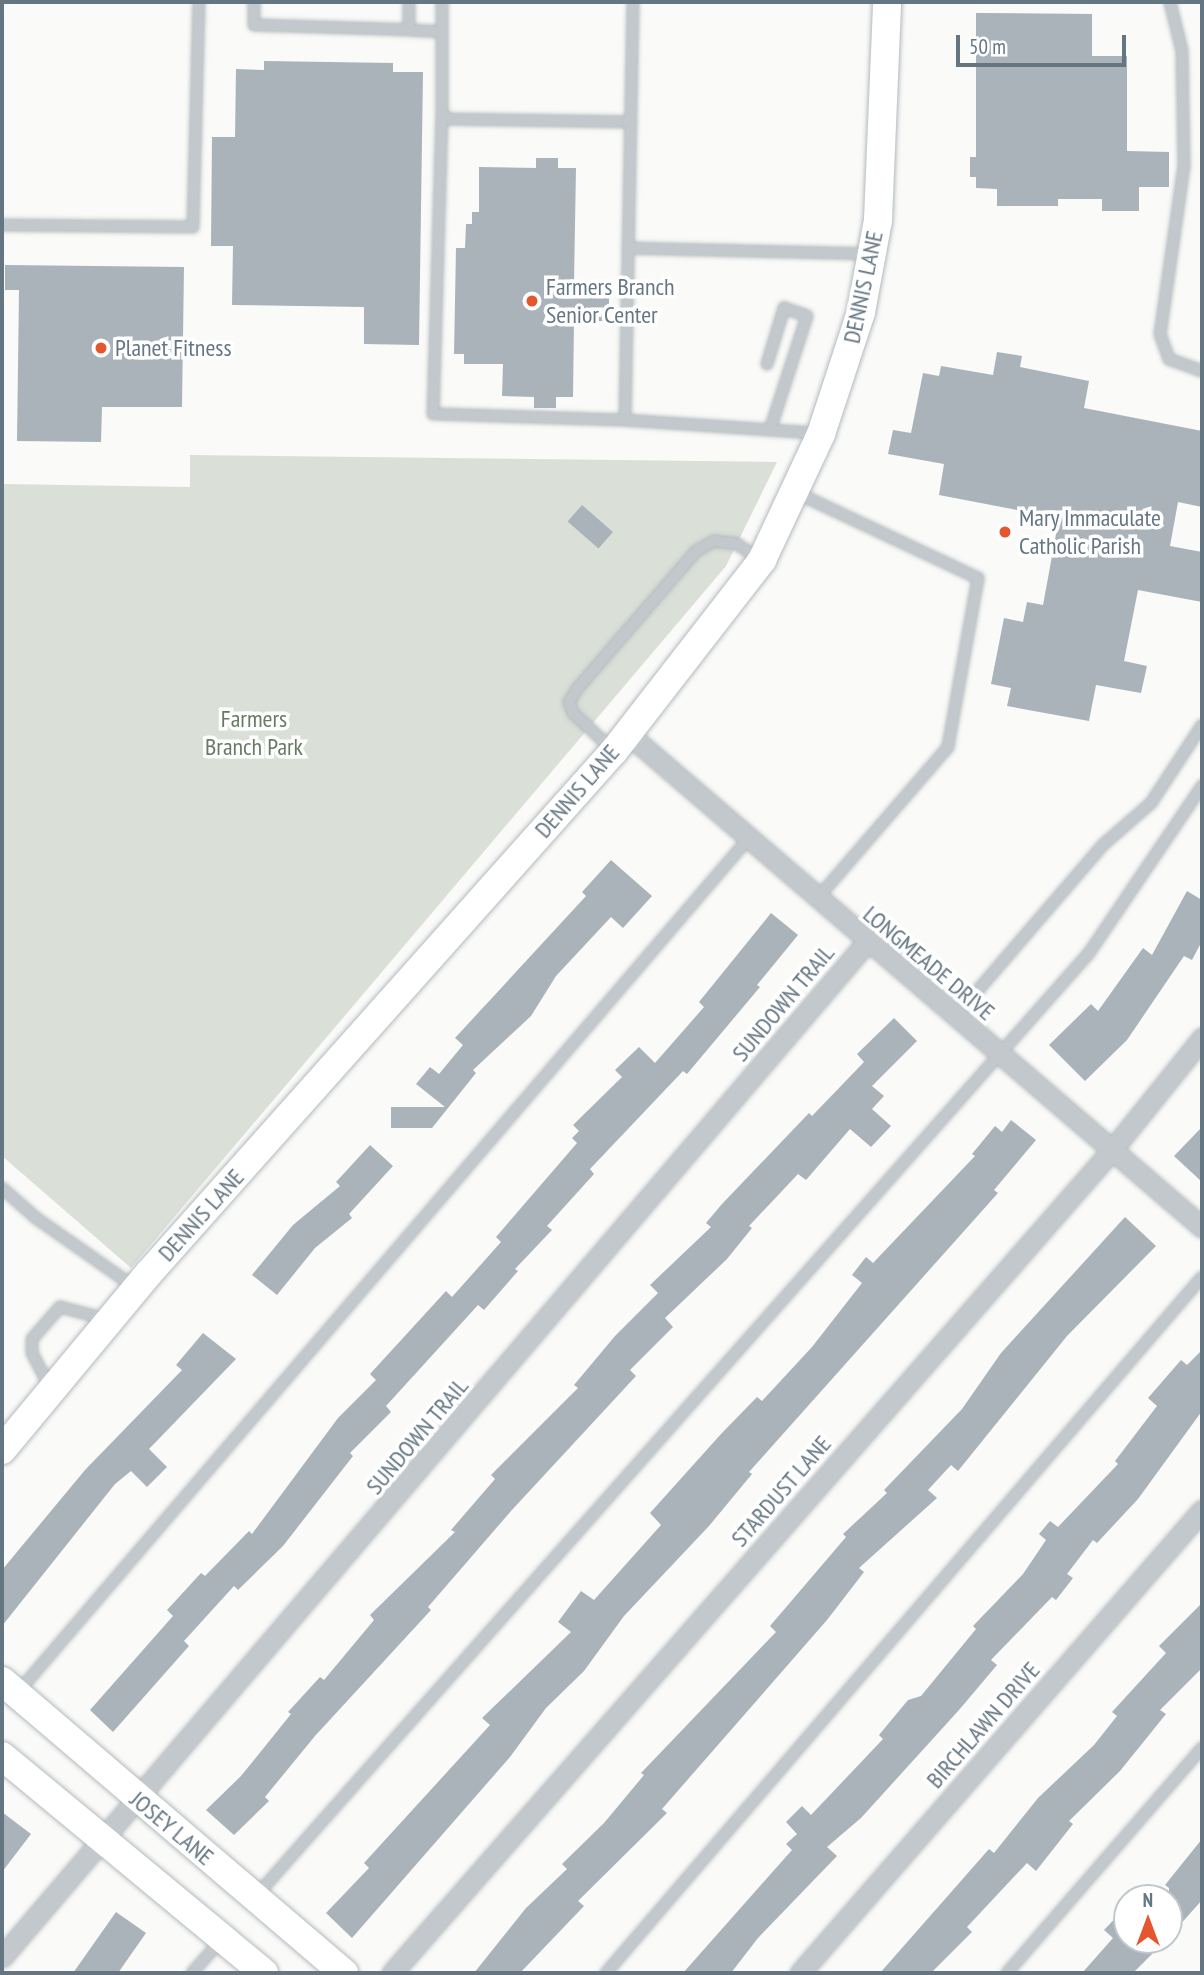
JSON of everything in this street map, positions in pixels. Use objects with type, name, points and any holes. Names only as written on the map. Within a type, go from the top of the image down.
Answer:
[{"type":"street","name":"DENNIS LANE","points":[[3,1447],[137,1288],[620,742],[762,560],[821,434],[861,312],[872,254],[885,117],[887,2]]},
{"type":"street","name":"LONGMEADE DRIVE","points":[[620,742],[748,839],[866,943],[1202,1227]]},
{"type":"street","name":"SUNDOWN TRAIL","points":[[2,1957],[99,1840],[139,1801],[866,943]]},
{"type":"street","name":"STARDUST LANE","points":[[392,1973],[1112,1150],[1202,1038]]},
{"type":"street","name":"BIRCHLAWN DRIVE","points":[[800,1973],[1202,1510]]},
{"type":"street","name":"JOSEY LANE","points":[[9,1687],[139,1801],[344,1973]]},
{"type":"street","points":[[2,1756],[99,1840],[264,1973]]},
{"type":"lane","points":[[2,225],[193,227],[199,2]]},
{"type":"lane","points":[[254,2],[254,25],[442,32]]},
{"type":"lane","points":[[409,2],[409,30]]},
{"type":"lane","points":[[442,2],[442,114],[433,414],[625,421],[821,434]]},
{"type":"lane","points":[[625,421],[633,2]]},
{"type":"lane","points":[[1170,2],[1182,51],[1184,166],[1160,334],[1169,359],[1202,371]]},
{"type":"lane","points":[[442,114],[449,119],[631,122]]},
{"type":"lane","points":[[628,248],[872,254]]},
{"type":"lane","points":[[767,364],[784,308],[807,316],[770,430]]},
{"type":"lane","points":[[796,492],[978,578],[948,747],[817,899]]},
{"type":"lane","points":[[620,742],[573,713],[569,702],[577,689],[696,551],[714,541],[737,544],[762,560]]},
{"type":"lane","points":[[955,1018],[1104,844],[1151,803],[1202,725]]},
{"type":"lane","points":[[254,1898],[1089,953],[1202,786]]},
{"type":"lane","points":[[9,1687],[748,839]]},
{"type":"lane","points":[[2,1188],[36,1218],[137,1288]]},
{"type":"lane","points":[[606,1973],[1202,1277]]},
{"type":"lane","points":[[51,1391],[32,1353],[32,1339],[60,1307],[110,1320]]},
{"type":"lane","points":[[1007,1973],[1202,1748]]},
{"type":"lane","points":[[192,1973],[222,1939]]},
{"type":"green space","name":"Farmers Branch Park","points":[[190,455],[777,462],[726,566],[131,1268],[2,1156],[2,484],[190,487]]},
{"type":"building","points":[[976,13],[1092,14],[1092,56],[1127,56],[1127,151],[1169,152],[1169,187],[1139,187],[1139,211],[1102,211],[1102,199],[1058,199],[1058,206],[997,206],[997,189],[976,188],[976,177],[970,177],[970,157],[976,157]]},
{"type":"building","points":[[264,61],[393,63],[393,72],[423,72],[419,345],[364,344],[364,307],[232,305],[233,246],[211,246],[212,137],[235,137],[236,69],[264,70]]},
{"type":"building","name":"Farmers Branch Senior Center","points":[[536,158],[558,158],[558,168],[576,168],[574,282],[609,282],[609,321],[574,321],[573,397],[556,397],[556,408],[534,408],[534,397],[502,396],[503,364],[464,364],[464,354],[454,354],[456,248],[465,248],[466,224],[472,224],[472,212],[479,212],[479,167],[536,168]]},
{"type":"building","name":"Planet Fitness","points":[[5,265],[184,267],[182,407],[102,407],[101,442],[17,441],[19,290],[5,290]]},
{"type":"building","points":[[997,352],[1022,356],[1020,367],[1089,381],[1084,408],[1202,431],[1202,507],[1178,502],[1170,546],[1202,552],[1202,602],[1138,590],[1124,661],[1147,666],[1141,693],[1096,685],[1089,721],[1007,706],[1011,688],[991,684],[1004,618],[1023,622],[1027,602],[1043,605],[1059,518],[939,495],[944,464],[888,454],[893,430],[911,433],[923,373],[939,376],[941,366],[993,375]]},
{"type":"building","points":[[582,505],[613,532],[599,549],[568,522]]},
{"type":"building","points":[[611,860],[652,896],[623,928],[611,917],[556,976],[531,1016],[473,1070],[476,1073],[432,1128],[391,1128],[391,1107],[445,1107],[416,1084],[430,1067],[439,1074],[463,1045],[455,1038],[586,896],[582,892]]},
{"type":"building","points":[[1187,891],[1202,900],[1202,941],[1192,960],[1184,956],[1127,1040],[1085,1081],[1049,1045],[1091,1004],[1098,1011],[1143,948],[1152,955]]},
{"type":"building","points":[[771,913],[798,935],[757,985],[760,987],[687,1074],[683,1071],[590,1169],[594,1174],[547,1226],[552,1230],[515,1269],[518,1271],[484,1310],[478,1305],[386,1406],[391,1412],[350,1453],[353,1456],[283,1546],[238,1590],[234,1586],[184,1641],[189,1646],[113,1732],[90,1710],[173,1616],[167,1610],[201,1573],[205,1576],[249,1531],[252,1534],[338,1418],[376,1380],[370,1374],[446,1291],[452,1297],[501,1242],[496,1237],[577,1143],[572,1138],[579,1131],[573,1125],[622,1077],[615,1070],[639,1047],[655,1063],[704,1007],[699,1002]]},
{"type":"building","points":[[894,1018],[917,1041],[872,1086],[884,1096],[872,1109],[891,1126],[871,1147],[850,1129],[806,1180],[798,1174],[749,1226],[752,1228],[727,1259],[665,1318],[673,1327],[630,1370],[636,1376],[511,1511],[428,1607],[431,1610],[315,1736],[265,1797],[269,1801],[234,1835],[206,1810],[241,1776],[291,1714],[288,1712],[320,1677],[324,1680],[374,1620],[370,1615],[455,1532],[451,1530],[495,1479],[491,1475],[578,1388],[574,1385],[615,1336],[658,1293],[650,1285],[711,1227],[706,1223],[722,1204],[809,1113],[812,1116],[864,1062],[857,1054]]},
{"type":"building","points":[[1011,1120],[1036,1140],[994,1190],[998,1193],[749,1472],[752,1474],[709,1526],[624,1616],[584,1671],[546,1708],[510,1757],[352,1938],[326,1913],[369,1868],[364,1863],[490,1725],[482,1718],[571,1632],[558,1622],[581,1591],[594,1600],[661,1525],[650,1513],[757,1397],[762,1401],[812,1347],[862,1283],[852,1275],[866,1257],[873,1263],[975,1156],[972,1154],[995,1126],[1002,1132]]},
{"type":"building","points":[[1202,1127],[1202,1182],[1174,1156]]},
{"type":"building","points":[[370,1145],[393,1166],[349,1214],[352,1218],[315,1248],[277,1295],[252,1275],[293,1225],[340,1186],[336,1182]]},
{"type":"building","points":[[1125,1217],[1156,1246],[1067,1336],[958,1471],[951,1465],[928,1490],[937,1498],[859,1568],[864,1572],[827,1620],[662,1809],[667,1813],[578,1901],[584,1906],[520,1973],[474,1973],[526,1908],[567,1869],[562,1864],[604,1823],[644,1775],[641,1773],[776,1632],[770,1626],[846,1537],[843,1534],[887,1493],[884,1490],[962,1409],[1001,1353]]},
{"type":"building","points":[[203,1333],[236,1359],[149,1449],[167,1467],[147,1487],[131,1471],[115,1484],[2,1626],[2,1570],[85,1470],[182,1370],[176,1365]]},
{"type":"building","points":[[1202,1350],[1202,1411],[1138,1499],[1097,1543],[1093,1540],[1067,1574],[1073,1578],[1056,1600],[1052,1597],[991,1660],[997,1665],[959,1710],[861,1818],[827,1847],[837,1856],[758,1938],[731,1973],[683,1973],[792,1850],[786,1844],[797,1834],[786,1822],[802,1806],[811,1815],[883,1739],[879,1735],[908,1700],[921,1696],[976,1629],[973,1626],[1023,1574],[1046,1540],[1039,1534],[1050,1521],[1058,1527],[1118,1464],[1115,1461],[1157,1406],[1148,1398],[1181,1360],[1187,1365]]},
{"type":"building","points":[[1202,1603],[1202,1668],[1160,1710],[1166,1714],[1120,1771],[1069,1821],[1073,1824],[1036,1871],[1027,1863],[967,1927],[972,1932],[931,1973],[880,1973],[989,1849],[994,1853],[1038,1798],[1094,1745],[1117,1716],[1112,1712],[1166,1653],[1159,1646]]},
{"type":"building","points":[[2,1812],[31,1834],[2,1872]]},
{"type":"building","points":[[1202,1839],[1202,1900],[1183,1921],[1183,1884],[1166,1884]]},
{"type":"building","points":[[116,1912],[146,1933],[118,1973],[73,1973]]},
{"type":"building","points":[[1113,1921],[1113,1938],[1104,1930]]},
{"type":"building","points":[[1113,1938],[1113,1954],[1152,1954],[1133,1973],[1082,1973]]},
{"type":"place","name":"Farmers Branch Senior Center","points":[[532,301]]},
{"type":"place","name":"Planet Fitness","points":[[101,348]]},
{"type":"place","name":"Mary Immaculate Catholic Parish","points":[[1005,532]]}]
